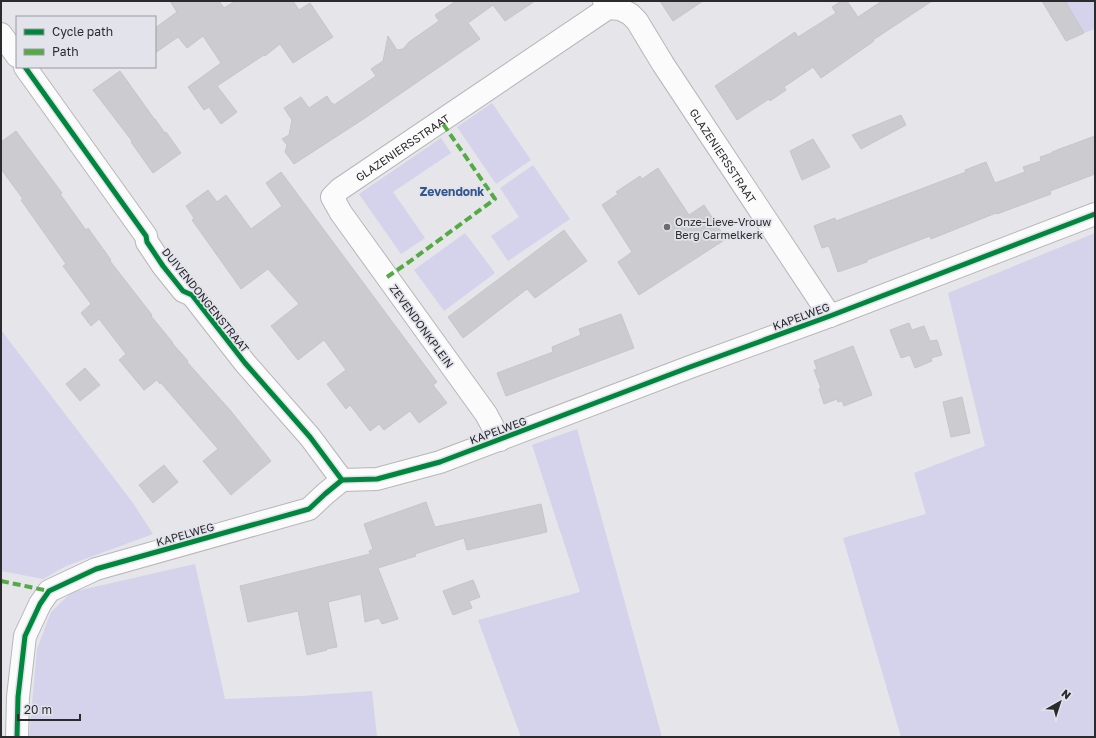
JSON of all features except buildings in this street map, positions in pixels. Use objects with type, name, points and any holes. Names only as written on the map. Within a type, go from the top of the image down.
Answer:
[{"type":"street","name":"GLAZENIERSSTRAAT","points":[[341,213],[332,197],[340,190],[606,4],[630,14],[637,21],[663,64],[830,316]]},
{"type":"street","points":[[1,34],[16,55]]},
{"type":"street","name":"DUIVENDONGENSTRAAT","points":[[26,68],[146,236],[147,242],[163,266],[184,291],[192,295],[245,363],[310,437],[342,480]]},
{"type":"street","name":"ZEVENDONKPLEIN","points":[[341,213],[486,414],[500,440]]},
{"type":"street","name":"KAPELWEG","points":[[17,737],[18,697],[25,636],[40,604],[49,591],[96,569],[309,509],[342,480],[377,479],[440,462],[690,367],[830,316],[1095,214]]},
{"type":"shaded area","points":[[1065,1],[1095,1],[1095,29],[1084,33]]},
{"type":"shaded area","points":[[492,103],[531,160],[496,184],[457,127]]},
{"type":"shaded area","points":[[441,138],[451,153],[393,192],[425,238],[401,254],[359,194]]},
{"type":"shaded area","points":[[533,165],[570,219],[508,261],[491,236],[519,217],[500,188]]},
{"type":"shaded area","points":[[465,233],[495,273],[444,311],[414,270]]},
{"type":"shaded area","points":[[1095,233],[1095,737],[901,737],[843,538],[926,514],[914,473],[985,446],[948,293]]},
{"type":"shaded area","points":[[1,330],[133,503],[153,534],[66,566],[43,579],[1,571]]},
{"type":"shaded area","points":[[577,429],[662,737],[521,737],[478,620],[580,592],[532,445]]},
{"type":"shaded area","points":[[195,564],[225,699],[372,691],[377,737],[29,737],[37,649],[51,612],[72,592]]},
{"type":"marked path","points":[[387,277],[495,199],[441,121]]},
{"type":"marked path","points":[[1,581],[49,591]]},
{"type":"cycle path","points":[[26,68],[146,236],[147,242],[163,266],[183,291],[192,295],[245,363],[310,437],[342,480]]},
{"type":"cycle path","points":[[17,737],[18,697],[25,636],[40,604],[49,591],[96,569],[309,509],[342,480],[377,479],[440,462],[690,367],[830,316],[1095,214]]},
{"type":"place","name":"Onze-Lieve-Vrouw Berg Carmelkerk","points":[[667,227]]},
{"type":"district","name":"Zevendonk","points":[[452,191]]}]
